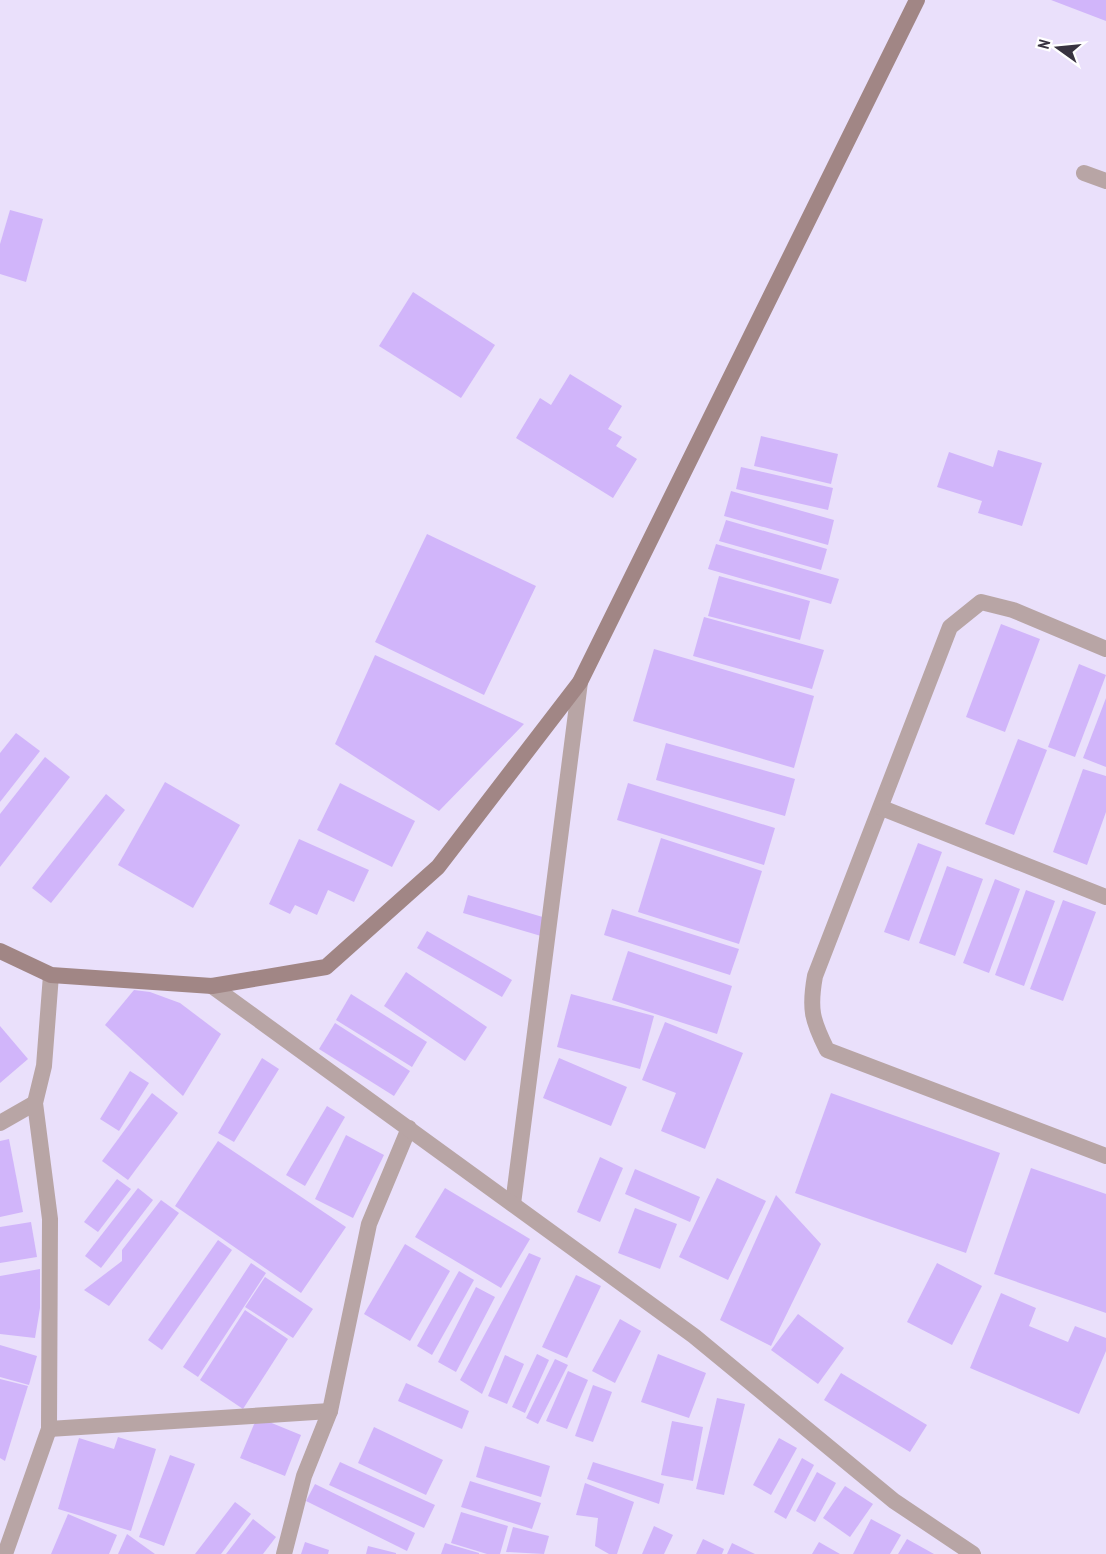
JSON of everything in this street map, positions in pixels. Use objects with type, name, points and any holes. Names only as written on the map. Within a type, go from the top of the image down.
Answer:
[{"type":"main road","points":[[0,951],[51,975],[212,986],[326,967],[438,867],[580,682],[917,0]]},
{"type":"street","points":[[1084,173],[1106,181]]},
{"type":"street","points":[[1106,649],[1013,610],[981,602],[950,627],[882,808],[815,976],[811,1000],[813,1021],[827,1050],[1106,1156]]},
{"type":"street","points":[[513,1204],[580,682]]},
{"type":"street","points":[[882,808],[1106,897]]},
{"type":"street","points":[[5,1554],[49,1429],[50,1219],[35,1103],[44,1066],[51,975]]},
{"type":"street","points":[[212,986],[694,1336],[894,1501],[973,1554]]},
{"type":"street","points":[[0,1123],[35,1103]]},
{"type":"street","points":[[284,1554],[304,1476],[330,1411],[369,1224],[409,1128]]},
{"type":"street","points":[[49,1429],[330,1411]]},
{"type":"building","points":[[1051,0],[1106,0],[1106,21]]},
{"type":"building","points":[[10,210],[43,219],[26,282],[0,274],[0,244]]},
{"type":"building","points":[[413,292],[495,345],[461,398],[379,346]]},
{"type":"building","points":[[570,374],[622,406],[608,429],[622,437],[616,446],[637,459],[613,498],[516,438],[540,398],[551,405]]},
{"type":"building","points":[[761,436],[838,454],[831,484],[754,466]]},
{"type":"building","points":[[998,450],[1042,463],[1022,526],[978,513],[982,501],[937,487],[949,452],[993,467]]},
{"type":"building","points":[[741,467],[833,488],[828,510],[736,489]]},
{"type":"building","points":[[731,491],[834,520],[828,545],[724,516]]},
{"type":"building","points":[[726,520],[827,549],[821,570],[719,541]]},
{"type":"building","points":[[427,534],[536,586],[484,695],[375,642]]},
{"type":"building","points":[[716,544],[839,579],[831,604],[708,569]]},
{"type":"building","points":[[719,576],[810,601],[800,640],[708,616]]},
{"type":"building","points":[[704,617],[824,650],[812,689],[693,656]]},
{"type":"building","points":[[1001,624],[1040,639],[1005,732],[966,717]]},
{"type":"building","points":[[654,649],[814,696],[794,768],[633,721]]},
{"type":"building","points":[[375,655],[524,724],[439,811],[335,744]]},
{"type":"building","points":[[1079,664],[1106,675],[1075,757],[1048,747]]},
{"type":"building","points":[[1106,698],[1106,767],[1083,758]]},
{"type":"building","points":[[16,733],[40,751],[0,802],[0,753]]},
{"type":"building","points":[[1018,739],[1047,750],[1014,835],[985,824]]},
{"type":"building","points":[[666,743],[795,779],[785,816],[656,780]]},
{"type":"building","points":[[45,757],[70,777],[0,867],[0,814]]},
{"type":"building","points":[[1083,769],[1106,776],[1106,812],[1087,865],[1053,852]]},
{"type":"building","points":[[165,782],[240,825],[193,908],[118,865]]},
{"type":"building","points":[[340,783],[415,821],[392,867],[317,830]]},
{"type":"building","points":[[628,783],[775,828],[764,865],[617,820]]},
{"type":"building","points":[[106,794],[125,810],[51,903],[32,888]]},
{"type":"building","points":[[661,838],[762,871],[739,944],[638,912]]},
{"type":"building","points":[[299,839],[369,870],[354,902],[328,890],[317,915],[295,905],[290,914],[269,904]]},
{"type":"building","points":[[918,843],[942,852],[909,941],[884,932]]},
{"type":"building","points":[[947,866],[983,879],[955,956],[919,943]]},
{"type":"building","points":[[995,879],[1020,889],[989,973],[963,963]]},
{"type":"building","points":[[1026,890],[1055,901],[1024,986],[995,975]]},
{"type":"building","points":[[468,895],[546,918],[541,936],[463,913]]},
{"type":"building","points":[[1063,900],[1096,912],[1063,1001],[1030,989]]},
{"type":"building","points":[[612,909],[739,949],[730,975],[604,935]]},
{"type":"building","points":[[427,931],[512,980],[502,997],[417,948]]},
{"type":"building","points":[[628,951],[732,986],[717,1034],[612,1000]]},
{"type":"building","points":[[406,972],[487,1027],[465,1061],[384,1006]]},
{"type":"building","points":[[134,990],[150,992],[180,1003],[221,1034],[183,1096],[105,1025]]},
{"type":"building","points":[[351,994],[427,1042],[412,1067],[336,1020]]},
{"type":"building","points":[[571,994],[654,1016],[640,1069],[557,1047]]},
{"type":"building","points":[[665,1022],[743,1053],[705,1149],[661,1131],[676,1093],[642,1080]]},
{"type":"building","points":[[335,1023],[410,1071],[394,1096],[319,1049]]},
{"type":"building","points":[[0,1026],[28,1059],[0,1083]]},
{"type":"building","points":[[262,1058],[279,1069],[234,1142],[218,1133]]},
{"type":"building","points":[[559,1058],[627,1087],[611,1126],[543,1098]]},
{"type":"building","points":[[130,1071],[149,1083],[119,1131],[100,1119]]},
{"type":"building","points":[[152,1093],[178,1113],[128,1180],[102,1161]]},
{"type":"building","points":[[831,1093],[1000,1153],[966,1253],[795,1193]]},
{"type":"building","points":[[327,1106],[345,1117],[305,1186],[286,1175]]},
{"type":"building","points":[[346,1135],[384,1155],[353,1218],[315,1199]]},
{"type":"building","points":[[9,1139],[23,1212],[0,1217],[0,1141]]},
{"type":"building","points":[[218,1141],[346,1227],[301,1293],[175,1206]]},
{"type":"building","points":[[600,1157],[623,1168],[600,1222],[577,1212]]},
{"type":"building","points":[[1031,1168],[1106,1194],[1106,1313],[994,1274]]},
{"type":"building","points":[[635,1169],[700,1197],[690,1222],[625,1194]]},
{"type":"building","points":[[717,1178],[766,1201],[728,1280],[679,1257]]},
{"type":"building","points":[[117,1179],[131,1189],[98,1232],[84,1222]]},
{"type":"building","points":[[138,1188],[153,1200],[101,1268],[85,1256]]},
{"type":"building","points":[[445,1188],[530,1239],[501,1288],[415,1237]]},
{"type":"building","points":[[776,1195],[821,1244],[771,1346],[720,1320]]},
{"type":"building","points":[[161,1200],[179,1213],[109,1306],[84,1290],[122,1261],[122,1250]]},
{"type":"building","points":[[635,1208],[677,1224],[660,1269],[618,1253]]},
{"type":"building","points":[[31,1222],[37,1257],[0,1263],[0,1227]]},
{"type":"building","points":[[218,1240],[232,1250],[162,1350],[148,1340]]},
{"type":"building","points":[[405,1244],[450,1271],[410,1341],[364,1314]]},
{"type":"building","points":[[529,1253],[541,1258],[482,1394],[460,1380]]},
{"type":"building","points":[[251,1263],[266,1273],[198,1377],[183,1367]]},
{"type":"building","points":[[937,1263],[982,1286],[952,1345],[907,1322]]},
{"type":"building","points":[[40,1269],[40,1308],[35,1338],[0,1334],[0,1276]]},
{"type":"building","points":[[459,1271],[474,1280],[432,1355],[417,1346]]},
{"type":"building","points":[[576,1275],[601,1286],[567,1358],[542,1347]]},
{"type":"building","points":[[265,1277],[313,1309],[293,1338],[245,1307]]},
{"type":"building","points":[[476,1287],[495,1297],[456,1372],[438,1362]]},
{"type":"building","points":[[1001,1293],[1036,1308],[1029,1326],[1068,1342],[1075,1326],[1106,1338],[1106,1351],[1079,1414],[970,1368]]},
{"type":"building","points":[[245,1310],[288,1339],[243,1409],[200,1380]]},
{"type":"building","points":[[798,1314],[844,1348],[818,1384],[771,1350]]},
{"type":"building","points":[[620,1319],[641,1331],[615,1383],[592,1371]]},
{"type":"building","points":[[0,1345],[37,1356],[29,1385],[0,1377]]},
{"type":"building","points":[[537,1354],[549,1360],[525,1413],[512,1407]]},
{"type":"building","points":[[658,1354],[706,1373],[689,1418],[641,1402]]},
{"type":"building","points":[[505,1355],[524,1364],[507,1404],[488,1396]]},
{"type":"building","points":[[555,1359],[568,1365],[538,1424],[526,1418]]},
{"type":"building","points":[[568,1371],[588,1380],[567,1429],[546,1421]]},
{"type":"building","points":[[841,1373],[927,1425],[910,1452],[824,1400]]},
{"type":"building","points":[[0,1379],[28,1386],[5,1461],[0,1458]]},
{"type":"building","points":[[406,1383],[469,1411],[462,1429],[398,1401]]},
{"type":"building","points":[[593,1385],[612,1392],[593,1442],[575,1436]]},
{"type":"building","points":[[717,1398],[745,1404],[724,1495],[696,1489]]},
{"type":"building","points":[[257,1417],[301,1435],[285,1476],[240,1458]]},
{"type":"building","points":[[672,1421],[703,1427],[693,1481],[661,1475]]},
{"type":"building","points":[[374,1427],[443,1460],[426,1495],[358,1463]]},
{"type":"building","points":[[118,1437],[156,1449],[131,1531],[58,1509],[79,1438],[114,1449]]},
{"type":"building","points":[[779,1438],[797,1448],[771,1495],[753,1485]]},
{"type":"building","points":[[485,1446],[550,1466],[541,1497],[476,1477]]},
{"type":"building","points":[[170,1455],[195,1464],[164,1546],[139,1537]]},
{"type":"building","points":[[802,1458],[814,1465],[786,1519],[774,1512]]},
{"type":"building","points":[[340,1462],[435,1505],[424,1528],[329,1485]]},
{"type":"building","points":[[593,1462],[664,1484],[659,1504],[587,1479]]},
{"type":"building","points":[[817,1472],[836,1483],[815,1522],[796,1511]]},
{"type":"building","points":[[470,1481],[541,1503],[532,1529],[461,1507]]},
{"type":"building","points":[[585,1483],[634,1502],[617,1554],[609,1554],[595,1546],[598,1518],[576,1515]]},
{"type":"building","points":[[315,1484],[415,1533],[407,1551],[306,1501]]},
{"type":"building","points":[[845,1486],[873,1504],[850,1537],[823,1518]]},
{"type":"building","points":[[235,1502],[251,1514],[221,1554],[195,1554]]},
{"type":"building","points":[[461,1512],[508,1526],[500,1554],[487,1554],[451,1543]]},
{"type":"building","points":[[68,1514],[117,1535],[109,1554],[51,1554]]},
{"type":"building","points":[[253,1519],[276,1537],[263,1554],[226,1554]]},
{"type":"building","points":[[871,1519],[901,1535],[890,1554],[853,1554]]},
{"type":"building","points":[[654,1526],[673,1535],[664,1554],[642,1554]]},
{"type":"building","points":[[513,1527],[549,1536],[544,1554],[506,1552]]},
{"type":"building","points":[[127,1534],[155,1554],[118,1554]]},
{"type":"building","points":[[703,1539],[724,1549],[722,1554],[696,1554]]},
{"type":"building","points":[[907,1539],[934,1554],[898,1554]]},
{"type":"building","points":[[305,1542],[329,1550],[328,1554],[301,1554]]},
{"type":"building","points":[[819,1542],[840,1554],[812,1554]]},
{"type":"building","points":[[445,1543],[479,1553],[479,1554],[441,1554]]},
{"type":"building","points":[[732,1543],[755,1554],[727,1554]]},
{"type":"building","points":[[368,1546],[396,1553],[396,1554],[366,1554]]}]
